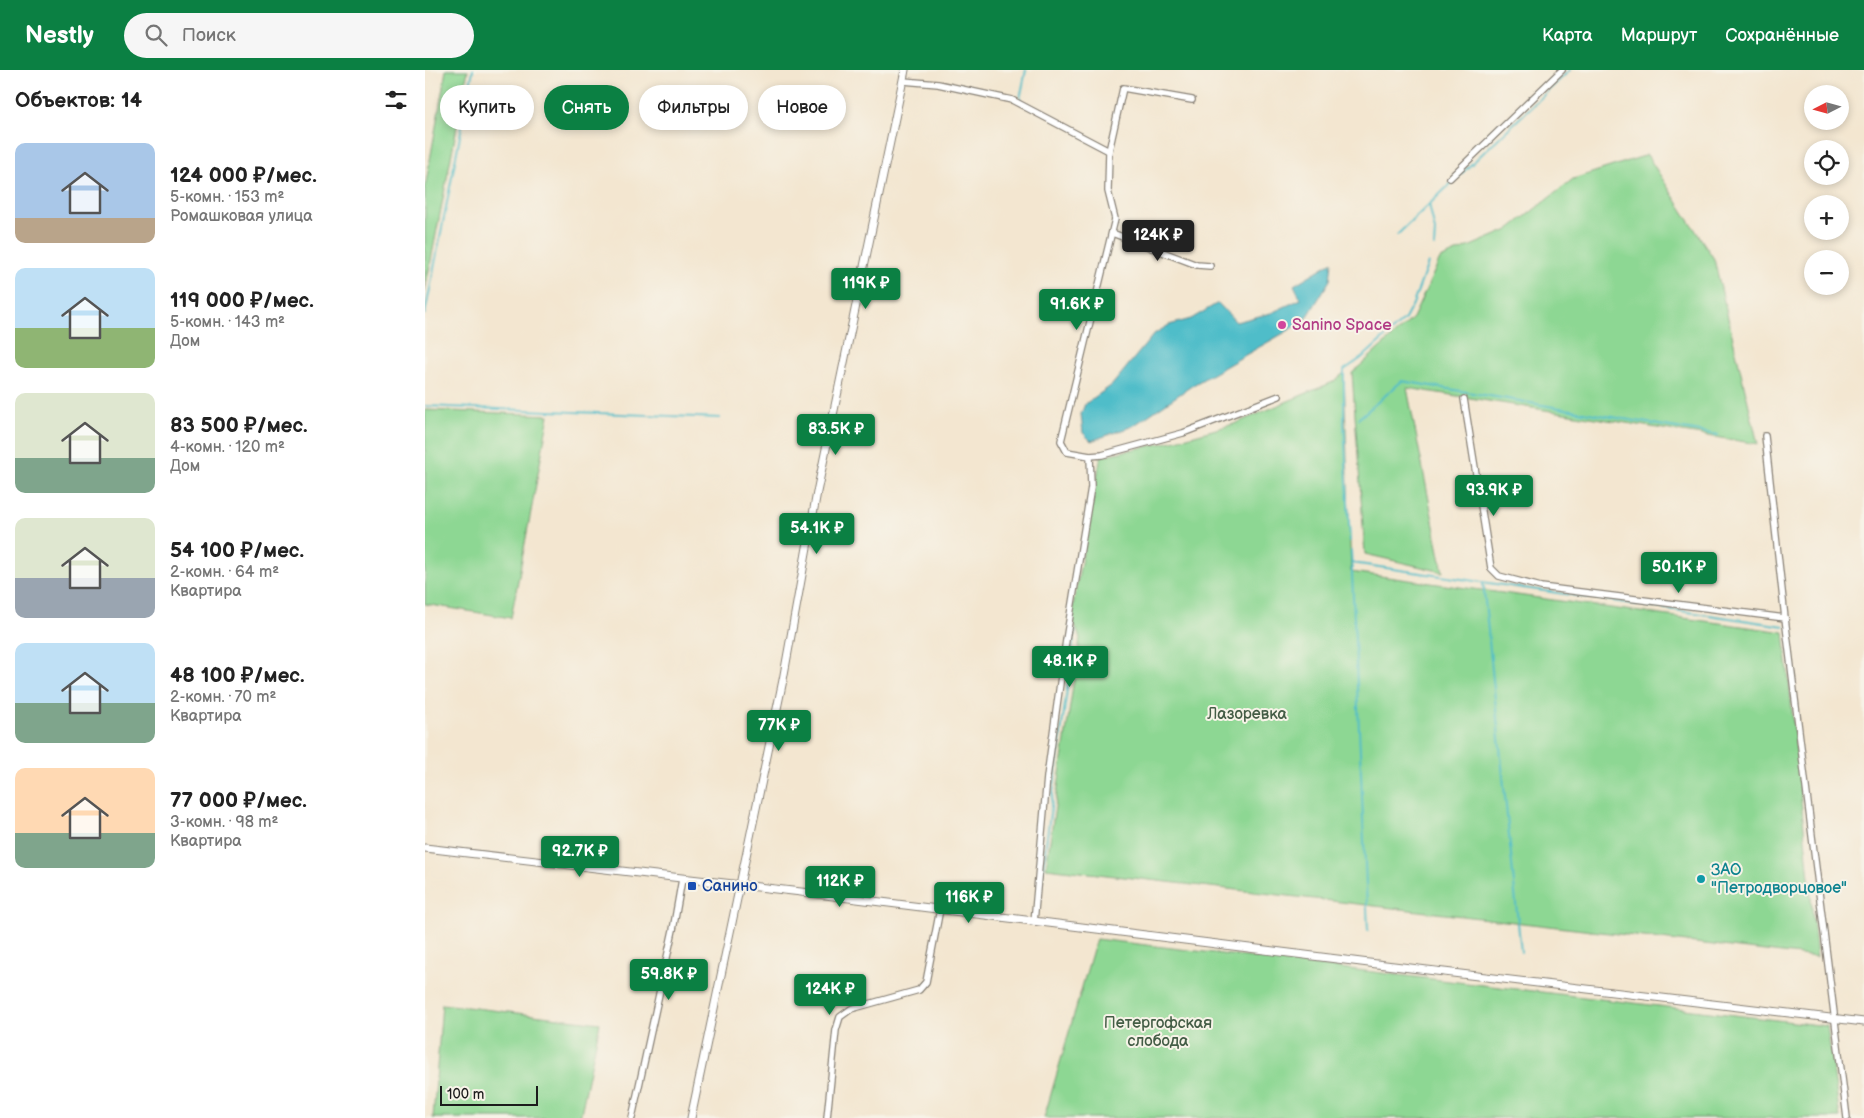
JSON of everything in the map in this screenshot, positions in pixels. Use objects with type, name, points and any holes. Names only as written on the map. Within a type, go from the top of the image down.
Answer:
[{"type":"street","points":[[691,1118],[783,680],[817,492],[905,70]]},
{"type":"street","points":[[1450,178],[1562,70]]},
{"type":"street","points":[[903,81],[938,84],[1012,100],[1109,151]]},
{"type":"street","points":[[1192,100],[1123,88],[1109,151],[1107,191],[1115,219],[1061,441],[1067,452],[1090,456],[1102,455],[1183,433],[1279,396]]},
{"type":"street","points":[[1112,233],[1197,266],[1210,266]]},
{"type":"street","points":[[1464,399],[1491,568],[1499,576],[1541,586],[1785,618]]},
{"type":"street","points":[[1765,436],[1785,618],[1847,1118]]},
{"type":"street","points":[[1034,922],[1047,777],[1066,640],[1091,486],[1090,456]]},
{"type":"street","points":[[425,848],[1864,1022]]},
{"type":"street","points":[[632,1118],[673,930],[681,879]]},
{"type":"street","points":[[827,1118],[836,1030],[841,1016],[851,1009],[919,990],[926,982],[940,909]]},
{"type":"green space","points":[[446,70],[468,70],[465,85],[443,85]]},
{"type":"green space","points":[[440,104],[440,130],[456,130],[425,291],[425,188]]},
{"type":"green space","points":[[1647,155],[1714,259],[1758,444],[1407,388],[1443,572],[1365,554],[1352,373],[1413,318],[1440,259],[1508,230],[1573,179]]},
{"type":"green space","name":"Лазоревка","points":[[1344,373],[1351,572],[1784,632],[1817,957],[1046,868],[1080,638],[1071,616],[1101,456],[1173,441],[1234,424],[1333,382]]},
{"type":"green space","points":[[425,410],[549,415],[511,618],[425,604]]},
{"type":"green space","name":"Петергофская слобода","points":[[1096,939],[1827,1026],[1840,1118],[1044,1118]]},
{"type":"green space","points":[[442,1004],[600,1023],[580,1118],[433,1118]]},
{"type":"water","points":[[1332,262],[1330,280],[1305,321],[1193,385],[1133,426],[1091,441],[1083,433],[1081,414],[1085,404],[1112,385],[1154,334],[1169,325],[1191,319],[1218,303],[1236,322],[1271,313],[1301,299],[1294,285]]},
{"type":"waterway","points":[[425,314],[473,70]]},
{"type":"waterway","points":[[1020,99],[1026,70]]},
{"type":"waterway","points":[[1397,235],[1570,70]]},
{"type":"waterway","points":[[1429,204],[1435,231],[1434,246]]},
{"type":"waterway","points":[[1350,541],[1344,423],[1344,370],[1363,357],[1405,319],[1413,304],[1428,263]]},
{"type":"waterway","points":[[1358,419],[1402,381],[1718,435]]},
{"type":"waterway","points":[[425,406],[720,418]]},
{"type":"waterway","points":[[1351,551],[1368,930]]},
{"type":"waterway","points":[[1352,563],[1784,626]]},
{"type":"waterway","points":[[1483,582],[1521,952]]},
{"type":"waterway","points":[[1039,895],[1075,631]]},
{"type":"place","name":"Sanino Space","points":[[1282,325]]},
{"type":"place","name":"ЗАО \"Петродворцовое\"","points":[[1701,879]]},
{"type":"place","name":"Санино","points":[[692,886]]}]
